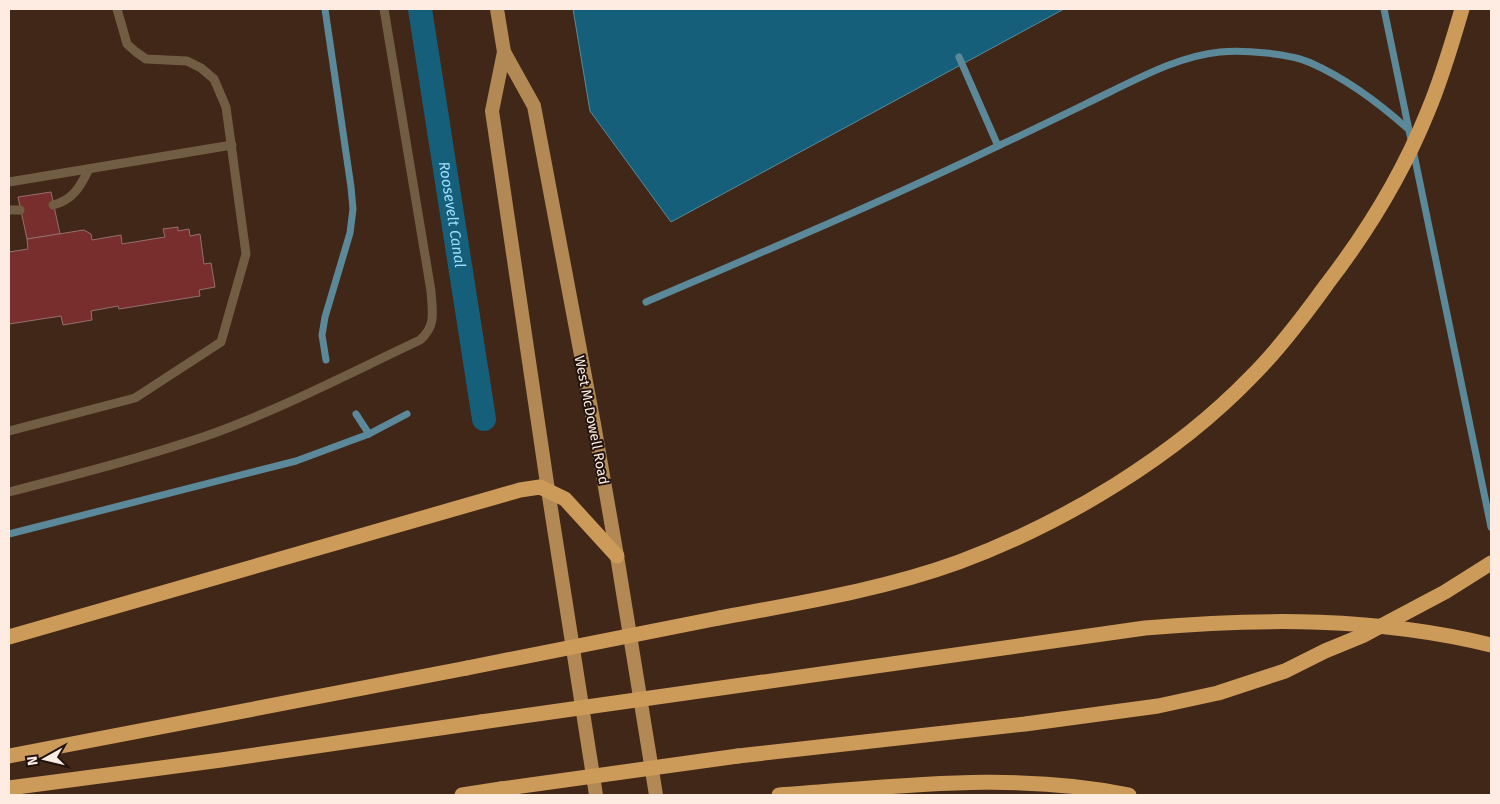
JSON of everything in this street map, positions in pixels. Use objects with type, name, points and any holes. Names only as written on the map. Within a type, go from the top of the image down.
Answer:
[{"type":"highway","points":[[9,756],[867,589],[958,562],[1009,542],[1061,517],[1158,456],[1203,420],[1253,375],[1302,318],[1340,268],[1369,225],[1402,165],[1428,113],[1447,60],[1462,9]]},
{"type":"highway","points":[[9,637],[520,490],[540,487],[565,499],[617,556]]},
{"type":"highway","points":[[462,795],[738,756],[1025,724],[1158,706],[1218,693],[1285,671],[1325,651],[1364,635],[1411,611],[1491,563]]},
{"type":"highway","points":[[9,788],[221,760],[1146,628],[1260,621],[1357,624],[1418,630],[1491,645]]},
{"type":"highway","points":[[780,795],[951,782],[1004,782],[1089,788],[1129,795]]},
{"type":"main road","name":"West McDowell Road","points":[[497,9],[504,52],[534,106],[594,424],[656,795]]},
{"type":"main road","name":"West McDowell Road","points":[[504,52],[492,111],[548,490],[596,795]]},
{"type":"lane","points":[[9,431],[135,398],[221,342],[246,254],[226,107],[214,79],[201,68],[187,61],[146,59],[136,52],[127,44],[117,9]]},
{"type":"lane","points":[[9,492],[116,465],[207,436],[289,401],[420,340],[428,333],[432,327],[431,290],[384,9]]},
{"type":"lane","points":[[9,182],[232,145]]},
{"type":"lane","points":[[53,205],[64,202],[73,195],[89,169]]},
{"type":"lane","points":[[9,210],[20,210]]},
{"type":"water","points":[[573,9],[1064,9],[671,222],[590,111]]},
{"type":"building","points":[[51,192],[60,234],[27,239],[18,197]]},
{"type":"building","points":[[178,227],[178,231],[189,229],[190,236],[200,234],[204,264],[211,263],[215,287],[199,290],[200,296],[119,309],[118,306],[91,311],[92,320],[63,325],[61,316],[9,324],[9,252],[28,249],[27,239],[84,230],[91,234],[92,240],[121,235],[122,244],[165,237],[163,229]]},
{"type":"waterway","points":[[325,9],[353,209],[350,233],[325,317],[322,335],[326,360]]},
{"type":"waterway","name":"Roosevelt Canal","points":[[420,9],[484,419]]},
{"type":"waterway","points":[[1384,9],[1491,527]]},
{"type":"waterway","points":[[646,302],[912,186],[1150,73],[1177,62],[1206,54],[1230,51],[1253,52],[1291,57],[1311,63],[1350,84],[1386,110],[1408,129]]},
{"type":"waterway","points":[[959,57],[998,146]]},
{"type":"waterway","points":[[356,414],[369,434]]},
{"type":"waterway","points":[[9,534],[296,461],[369,434],[407,414]]}]
